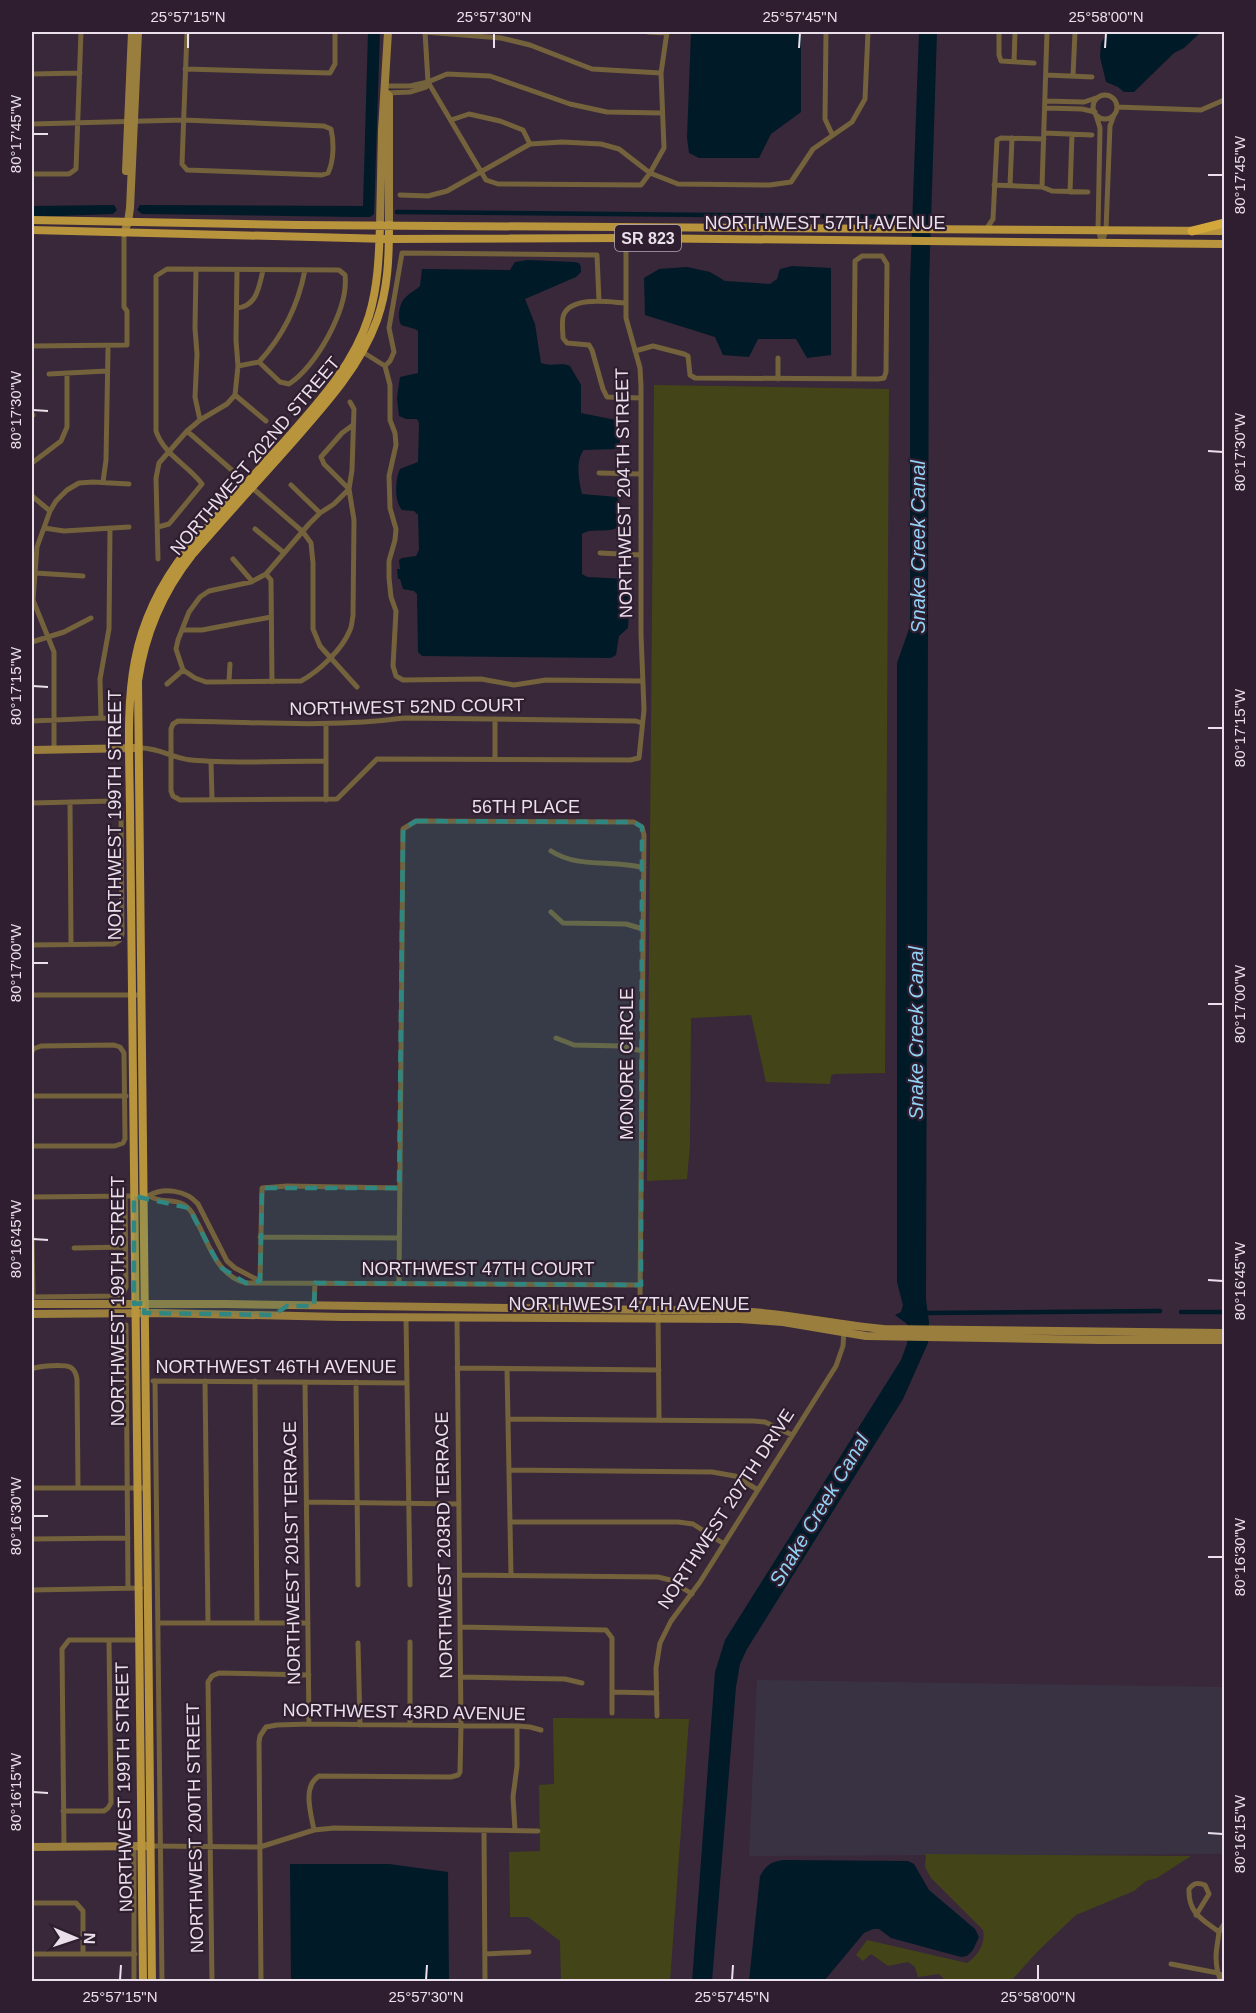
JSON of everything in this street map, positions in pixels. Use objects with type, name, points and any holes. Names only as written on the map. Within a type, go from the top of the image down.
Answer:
[{"type":"highway","points":[[1192,231],[1224,223]]},
{"type":"main road","points":[[132,32],[132,121]]},
{"type":"main road","points":[[124,233],[127,222],[138,32]]},
{"type":"main road","name":"NORTHWEST 202ND STREET","points":[[148,623],[182,568],[249,485],[338,390],[359,349],[375,325],[383,300],[388,266],[384,225],[389,96],[386,90],[388,32]]},
{"type":"main road","name":"SR 823","points":[[32,220],[384,225]]},
{"type":"main road","name":"NORTHWEST 57TH AVENUE","points":[[384,225],[1224,231]]},
{"type":"main road","name":"SR 823","points":[[32,230],[384,239]]},
{"type":"main road","name":"NORTHWEST 57TH AVENUE","points":[[384,239],[626,238],[1224,244]]},
{"type":"main road","name":"NORTHWEST 199TH STREET","points":[[137,1488],[150,1381],[144,1314],[133,1097],[136,995],[131,874],[138,681],[148,623]]},
{"type":"main road","points":[[32,750],[134,748]]},
{"type":"main road","name":"NORTHWEST 199TH STREET","points":[[138,1196],[134,1304],[137,1488],[148,1588],[144,1640],[146,1846],[143,1982]]},
{"type":"main road","name":"NORTHWEST 47TH AVENUE","points":[[32,1299],[134,1304],[753,1312],[791,1316],[844,1330]]},
{"type":"main road","points":[[274,1315],[287,1306]]},
{"type":"main road","points":[[398,1308],[406,1317]]},
{"type":"main road","points":[[457,1318],[471,1308]]},
{"type":"main road","name":"NORTHWEST 47TH AVENUE","points":[[32,1314],[760,1320],[844,1330],[904,1333],[1224,1340]]},
{"type":"main road","name":"NORTHWEST 47TH AVENUE","points":[[932,1334],[1224,1333]]},
{"type":"main road","points":[[32,1847],[146,1846]]},
{"type":"main road","name":"NORTHWEST 199TH STREET","points":[[143,1954],[152,1982]]},
{"type":"street","points":[[32,174],[69,174],[75,171],[81,32]]},
{"type":"street","points":[[32,124],[183,120],[324,126],[331,129],[332,137],[331,164],[328,172],[322,175],[187,170],[182,164],[183,120],[187,32]]},
{"type":"street","points":[[185,69],[327,74],[333,71],[335,32]]},
{"type":"street","points":[[648,32],[667,32],[661,73],[663,148],[651,173],[641,184],[492,184],[480,172],[428,82],[425,32],[501,38],[530,45],[591,69],[661,73]]},
{"type":"street","points":[[826,32],[825,119],[832,134]]},
{"type":"street","points":[[400,195],[428,196],[447,191],[530,144],[562,142],[601,144],[619,149],[651,173],[678,184],[770,185],[791,182],[813,149],[852,122],[865,99],[868,32]]},
{"type":"street","points":[[999,32],[1000,60],[1034,63]]},
{"type":"street","points":[[1014,62],[1015,32]]},
{"type":"street","points":[[1042,187],[1047,32]]},
{"type":"street","points":[[1073,76],[1075,32]]},
{"type":"street","points":[[32,74],[80,73]]},
{"type":"street","points":[[386,90],[426,87],[428,82],[447,74],[490,76],[570,104],[607,112],[662,113]]},
{"type":"street","points":[[1046,75],[1092,77]]},
{"type":"street","points":[[1045,101],[1084,102],[1106,95],[1115,100],[1117,107],[1110,126],[1102,230]]},
{"type":"street","points":[[1098,97],[1094,104],[1100,128],[1102,243]]},
{"type":"street","points":[[1117,107],[1202,110],[1224,99]]},
{"type":"street","points":[[1045,108],[1082,109],[1105,119],[1114,115]]},
{"type":"street","points":[[451,120],[469,114],[500,121],[523,130],[530,144]]},
{"type":"street","points":[[1070,192],[1072,134]]},
{"type":"street","points":[[986,230],[992,223],[994,209],[997,140],[1072,134],[1092,135]]},
{"type":"street","points":[[1010,185],[1012,138]]},
{"type":"street","points":[[994,185],[1088,192]]},
{"type":"street","name":"NORTHWEST 204TH STREET","points":[[495,759],[630,760],[639,758],[644,710],[641,398],[640,368],[628,330],[625,303],[626,228]]},
{"type":"street","points":[[32,346],[127,345],[127,310],[124,307],[124,233]]},
{"type":"street","points":[[385,366],[390,362],[394,352],[389,328],[402,254],[597,255],[599,301]]},
{"type":"street","points":[[635,351],[653,346],[684,354],[689,359],[690,375],[695,378],[878,380],[884,378],[886,372],[887,264],[882,256],[862,256],[855,261],[854,379]]},
{"type":"street","points":[[158,527],[169,524],[202,484],[160,443],[156,431],[155,281],[159,273],[167,269],[339,270],[345,275],[345,289],[335,321],[300,378],[290,384],[280,382],[259,362]]},
{"type":"street","points":[[196,269],[195,397],[200,420]]},
{"type":"street","points":[[158,559],[156,478],[159,464],[187,431],[200,420],[227,404],[235,395],[238,366],[237,270]]},
{"type":"street","points":[[237,308],[251,304],[263,270]]},
{"type":"street","points":[[238,366],[259,362],[272,348],[287,325],[301,292],[305,270]]},
{"type":"street","points":[[625,303],[599,301],[578,303],[564,315],[563,339],[567,343],[589,345],[607,397],[641,398]]},
{"type":"street","points":[[103,482],[106,460],[108,349]]},
{"type":"street","points":[[359,349],[385,366],[390,385],[390,420],[395,433],[396,445],[389,476],[390,508],[396,529],[389,561],[389,578],[391,597],[396,611],[393,666],[396,676],[404,680],[481,680],[514,685],[546,680],[642,681]]},
{"type":"street","points":[[778,358],[778,379]]},
{"type":"street","points":[[49,374],[107,371]]},
{"type":"street","points":[[32,463],[61,441],[68,427],[67,373]]},
{"type":"street","points":[[235,395],[266,421]]},
{"type":"street","points":[[350,402],[354,409],[350,489],[354,520],[351,630],[329,658],[310,676],[301,681],[206,681],[195,678],[183,670],[176,649],[189,612],[200,597],[209,591],[252,581],[266,574],[283,552],[320,513],[350,489]]},
{"type":"street","points":[[350,489],[324,464],[321,457],[342,433],[353,425]]},
{"type":"street","points":[[187,431],[303,532],[311,543],[313,629],[320,646],[329,658],[357,687]]},
{"type":"street","points":[[599,473],[641,474]]},
{"type":"street","points":[[54,750],[54,652],[33,600],[38,548],[50,511],[61,495],[79,483],[129,484]]},
{"type":"street","points":[[291,485],[320,513]]},
{"type":"street","points":[[32,496],[50,511]]},
{"type":"street","points":[[45,528],[64,531],[129,527]]},
{"type":"street","points":[[101,718],[100,680],[109,629],[110,528]]},
{"type":"street","points":[[255,529],[283,552]]},
{"type":"street","points":[[600,553],[641,555]]},
{"type":"street","points":[[233,559],[252,581]]},
{"type":"street","points":[[35,573],[83,576]]},
{"type":"street","points":[[266,574],[271,580],[272,682]]},
{"type":"street","points":[[183,630],[202,630],[271,617]]},
{"type":"street","points":[[32,642],[64,632],[91,618]]},
{"type":"street","points":[[230,664],[230,681]]},
{"type":"street","points":[[167,684],[183,670]]},
{"type":"street","name":"NORTHWEST 52ND COURT","points":[[172,756],[171,729],[178,722],[326,724],[370,723],[404,718],[627,720],[642,723]]},
{"type":"street","points":[[32,721],[121,719]]},
{"type":"street","points":[[172,756],[173,796],[180,800],[337,799],[377,759],[495,759],[495,719]]},
{"type":"street","points":[[326,724],[326,800]]},
{"type":"street","points":[[134,748],[162,750],[180,759],[211,762],[326,761]]},
{"type":"street","points":[[211,762],[212,799]]},
{"type":"street","points":[[32,803],[113,801],[118,804],[122,812],[131,874],[120,940],[114,944],[32,945]]},
{"type":"street","points":[[70,802],[71,944]]},
{"type":"street","name":"56TH PLACE","points":[[399,1188],[402,1127],[403,829],[416,821],[634,822],[642,826]]},
{"type":"street","name":"MONORE CIRCLE","points":[[640,1302],[644,868],[642,826]]},
{"type":"street","points":[[551,851],[562,859],[576,863],[626,863],[644,868]]},
{"type":"street","points":[[551,912],[563,923],[626,924],[643,929]]},
{"type":"street","points":[[32,995],[136,995]]},
{"type":"street","points":[[556,1038],[574,1045],[621,1046],[642,1052]]},
{"type":"street","points":[[32,1050],[41,1046],[114,1045],[120,1047],[124,1053],[133,1097],[125,1139],[120,1146],[32,1146]]},
{"type":"street","points":[[32,1096],[133,1097]]},
{"type":"street","points":[[32,1197],[138,1196],[160,1192],[191,1196],[198,1204],[227,1261],[235,1268],[260,1281],[262,1188],[286,1186],[399,1188],[399,1283]]},
{"type":"street","points":[[138,1196],[178,1202],[181,1193]]},
{"type":"street","points":[[32,1238],[32,1299],[123,1294],[126,1287],[125,1247],[138,1196]]},
{"type":"street","name":"NORTHWEST 47TH COURT","points":[[178,1202],[189,1208],[220,1267],[246,1283],[260,1281],[641,1285]]},
{"type":"street","points":[[260,1237],[399,1238]]},
{"type":"street","points":[[74,1248],[125,1247]]},
{"type":"street","points":[[214,1257],[222,1252]]},
{"type":"street","points":[[314,1306],[315,1283]]},
{"type":"street","points":[[658,1310],[659,1420]]},
{"type":"street","points":[[406,1317],[410,1585]]},
{"type":"street","name":"NORTHWEST 203RD TERRACE","points":[[314,1830],[310,1787],[313,1780],[319,1776],[451,1777],[460,1772],[457,1318]]},
{"type":"street","points":[[126,1324],[137,1488],[128,1538],[128,1588]]},
{"type":"street","name":"NORTHWEST 207TH DRIVE","points":[[657,1716],[656,1668],[660,1643],[671,1621],[692,1594],[836,1365],[844,1330]]},
{"type":"street","points":[[32,1369],[69,1366],[75,1371],[78,1488]]},
{"type":"street","points":[[457,1368],[659,1370]]},
{"type":"street","points":[[507,1370],[511,1575]]},
{"type":"street","points":[[134,1982],[143,1954],[146,1846],[158,1623],[148,1588],[150,1381]]},
{"type":"street","name":"NORTHWEST 46TH AVENUE","points":[[150,1381],[407,1383]]},
{"type":"street","points":[[205,1381],[208,1623]]},
{"type":"street","points":[[255,1381],[257,1623]]},
{"type":"street","name":"NORTHWEST 201ST TERRACE","points":[[305,1382],[309,1724]]},
{"type":"street","points":[[356,1382],[358,1585]]},
{"type":"street","points":[[508,1419],[765,1422],[792,1435]]},
{"type":"street","points":[[510,1470],[719,1473],[735,1476],[758,1490]]},
{"type":"street","points":[[32,1488],[137,1488]]},
{"type":"street","points":[[307,1502],[459,1504]]},
{"type":"street","points":[[510,1522],[678,1522],[693,1524],[724,1544]]},
{"type":"street","points":[[32,1539],[128,1538]]},
{"type":"street","points":[[460,1575],[658,1577],[670,1580],[692,1594]]},
{"type":"street","points":[[32,1590],[148,1588]]},
{"type":"street","points":[[158,1623],[308,1623]]},
{"type":"street","points":[[460,1627],[603,1629],[609,1632],[612,1638],[612,1713]]},
{"type":"street","points":[[63,1847],[62,1648],[69,1640],[144,1640]]},
{"type":"street","points":[[63,1811],[104,1811],[111,1803],[109,1640]]},
{"type":"street","points":[[358,1642],[360,1725]]},
{"type":"street","points":[[410,1642],[410,1725]]},
{"type":"street","name":"NORTHWEST 200TH STREET","points":[[212,1982],[208,1682],[212,1676],[219,1673],[309,1675]]},
{"type":"street","points":[[461,1677],[566,1679],[582,1683]]},
{"type":"street","points":[[612,1692],[657,1694]]},
{"type":"street","name":"NORTHWEST 43RD AVENUE","points":[[260,1847],[259,1742],[266,1727],[309,1724],[530,1726],[541,1730]]},
{"type":"street","points":[[515,1830],[513,1797],[517,1766],[517,1726]]},
{"type":"street","points":[[146,1846],[260,1847],[314,1830],[334,1828],[538,1831]]},
{"type":"street","points":[[484,1831],[485,1982]]},
{"type":"street","points":[[146,1846],[162,1982]]},
{"type":"street","points":[[260,1847],[261,1982]]},
{"type":"street","points":[[1196,1915],[1209,1894],[1205,1885],[1199,1883],[1194,1884],[1190,1889],[1191,1908],[1196,1915],[1219,1932]]},
{"type":"street","points":[[32,1904],[76,1903],[81,1906],[83,1954]]},
{"type":"street","points":[[1221,1982],[1214,1950],[1224,1924]]},
{"type":"street","points":[[485,1954],[529,1952]]},
{"type":"street","points":[[32,1954],[143,1954]]},
{"type":"street","points":[[1171,1964],[1221,1974]]},
{"type":"highlighted area","points":[[416,821],[634,822],[642,827],[641,1285],[315,1283],[314,1306],[287,1306],[274,1315],[144,1313],[145,1303],[134,1304],[134,1196],[189,1208],[220,1267],[246,1283],[260,1281],[262,1188],[399,1188],[403,829]]},
{"type":"shaded area","points":[[654,385],[889,389],[885,1073],[834,1074],[831,1076],[830,1084],[766,1082],[751,1015],[691,1018],[690,1145],[687,1179],[647,1181]]},
{"type":"shaded area","points":[[757,1680],[1224,1687],[1224,1854],[749,1856]]},
{"type":"shaded area","points":[[553,1718],[689,1719],[670,1981],[561,1981],[560,1941],[528,1917],[510,1917],[509,1852],[540,1851],[539,1785],[554,1784]]},
{"type":"shaded area","points":[[926,1854],[1191,1856],[1157,1878],[1146,1881],[1134,1891],[1076,1915],[1037,1952],[1011,1981],[947,1982],[939,1974],[918,1977],[915,1967],[908,1962],[888,1966],[871,1954],[863,1961],[856,1955],[867,1940],[967,1963],[977,1953],[982,1945],[983,1930],[931,1878],[925,1867]]},
{"type":"water","points":[[368,32],[380,32],[374,214],[370,217],[355,217],[142,214],[137,210],[140,205],[363,206]]},
{"type":"water","points":[[691,32],[801,32],[801,112],[771,134],[759,158],[699,158],[689,153],[687,138]]},
{"type":"water","name":"Snake Creek Canal","points":[[919,32],[937,32],[929,284],[926,1300],[929,1322],[928,1343],[903,1399],[747,1649],[740,1664],[736,1687],[712,1981],[692,1982],[715,1672],[725,1640],[901,1360],[907,1344],[907,1324],[895,1315],[901,1312],[903,1305],[897,1282],[897,663],[910,626],[910,283]]},
{"type":"water","points":[[1108,32],[1201,32],[1184,48],[1174,53],[1134,92],[1124,92],[1106,82],[1100,57],[1101,43]]},
{"type":"water","points":[[114,205],[117,210],[113,214],[32,217],[32,206]]},
{"type":"water","points":[[528,260],[574,262],[579,263],[581,267],[581,272],[576,277],[525,299],[535,324],[541,363],[570,366],[581,385],[581,413],[616,420],[620,425],[620,446],[616,449],[584,450],[579,459],[582,494],[617,497],[620,512],[618,527],[582,534],[582,574],[587,577],[626,579],[630,592],[628,628],[619,636],[616,655],[611,658],[422,656],[418,652],[417,594],[414,591],[403,589],[398,579],[397,569],[400,569],[399,560],[416,556],[419,550],[418,515],[414,511],[402,510],[399,506],[396,484],[400,469],[418,462],[419,423],[417,419],[406,419],[399,416],[397,398],[400,377],[418,373],[418,331],[401,325],[399,318],[401,306],[404,299],[420,286],[422,269],[510,270],[515,262]]},
{"type":"water","points":[[792,266],[831,268],[831,355],[807,358],[796,339],[758,339],[749,357],[723,355],[715,337],[645,315],[644,278],[659,269],[687,267],[710,272],[725,281],[770,284],[777,279],[780,269]]},
{"type":"water","points":[[783,1860],[908,1861],[914,1864],[929,1890],[975,1929],[979,1937],[973,1950],[967,1956],[961,1957],[891,1938],[879,1929],[873,1929],[864,1933],[824,1981],[749,1981],[760,1876],[769,1865]]},
{"type":"water","points":[[290,1864],[389,1864],[448,1872],[449,1981],[291,1981]]},
{"type":"waterway","points":[[397,212],[919,217]]},
{"type":"waterway","points":[[925,1313],[1160,1311]]},
{"type":"waterway","points":[[1181,1312],[1224,1312]]}]
